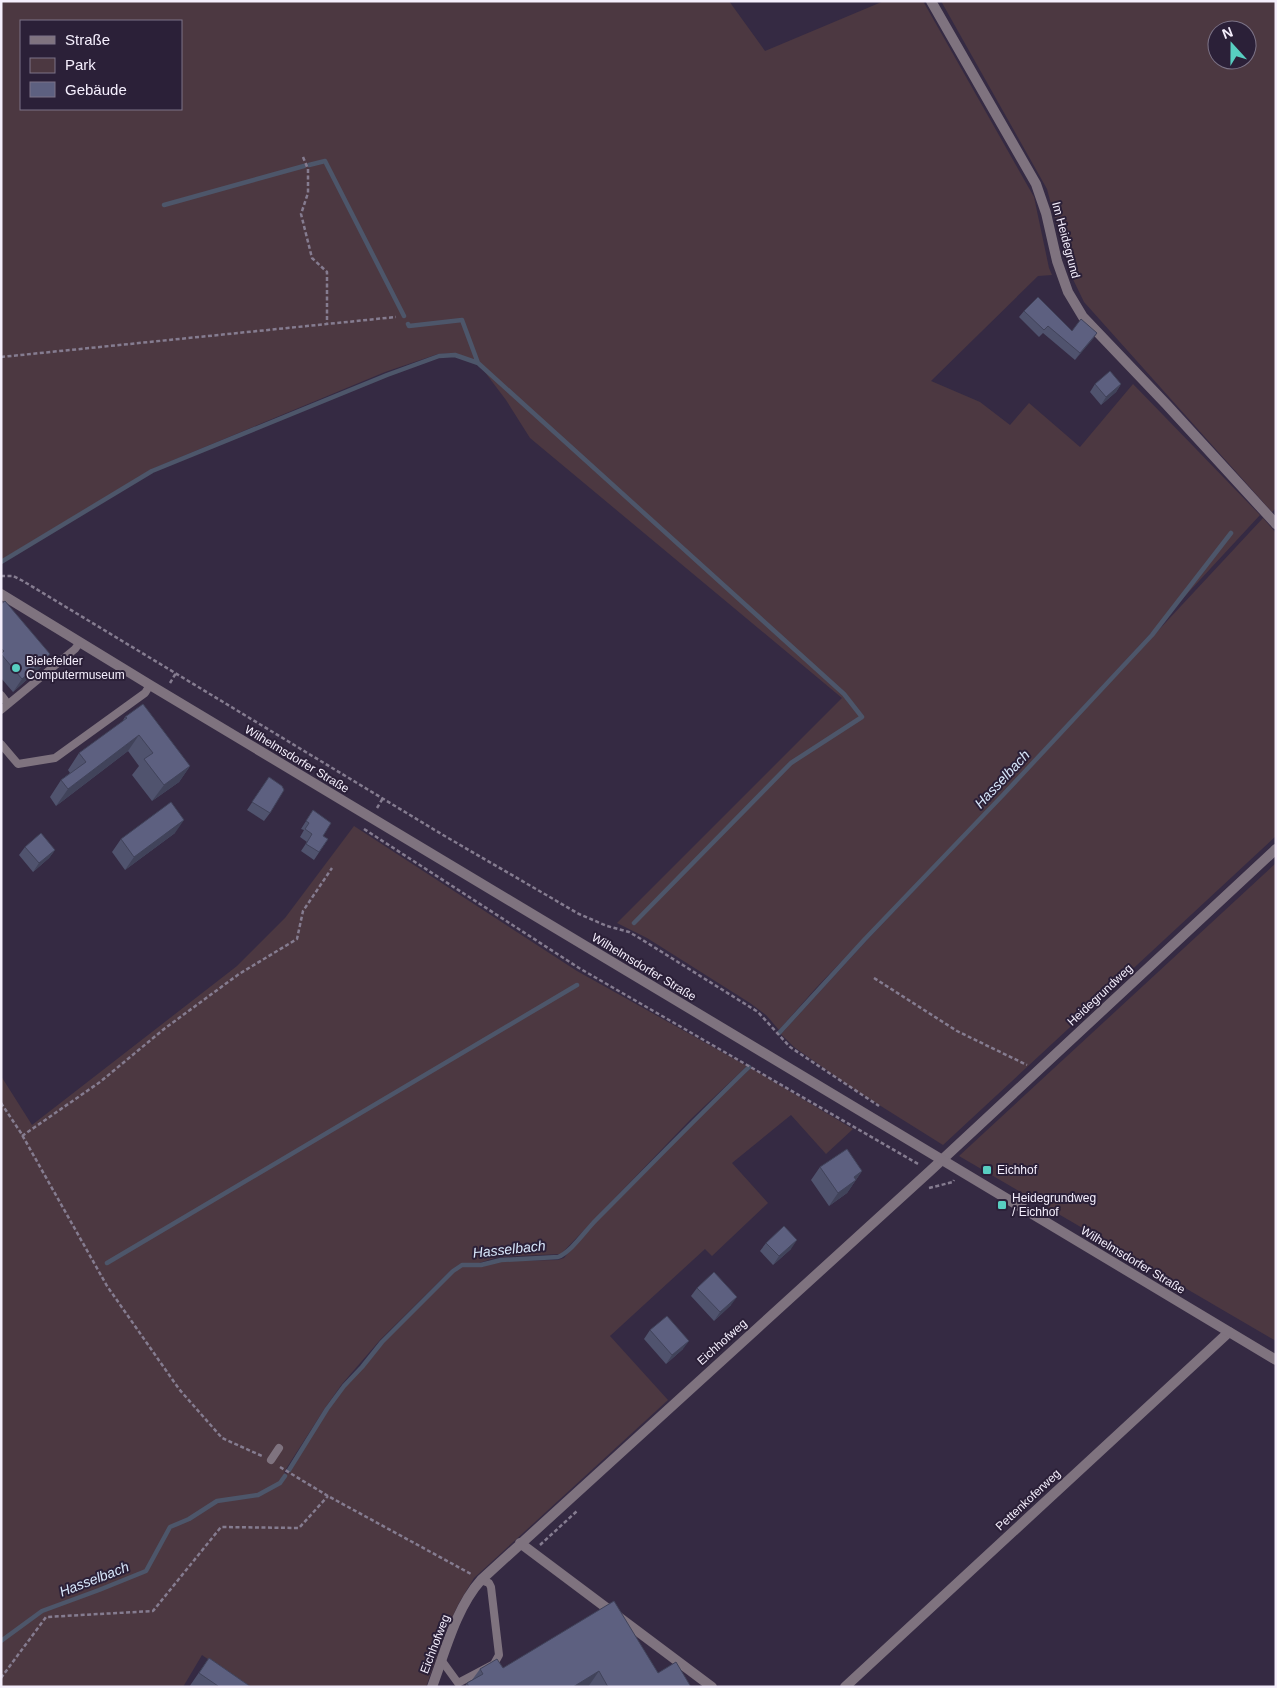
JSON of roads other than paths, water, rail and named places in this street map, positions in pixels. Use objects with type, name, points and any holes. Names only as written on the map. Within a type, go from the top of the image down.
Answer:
[{"type":"street","name":"Im Heidegrund","points":[[930,1],[1036,184],[1046,213],[1057,261],[1068,292],[1083,316],[1276,524]]},
{"type":"street","name":"Wilhelmsdorfer Straße","points":[[1,594],[1276,1360]]},
{"type":"street","name":"Heidegrundweg","points":[[941,1160],[1276,849]]},
{"type":"street","name":"Eichhofweg","points":[[432,1687],[452,1631],[470,1595],[481,1580],[941,1160]]},
{"type":"street","name":"Pettenkoferweg","points":[[845,1687],[1229,1332]]},
{"type":"street","points":[[520,1543],[712,1687]]},
{"type":"lane","points":[[1,710],[75,649],[80,642]]},
{"type":"lane","points":[[1,744],[18,764],[55,758],[145,693],[150,685]]},
{"type":"lane","points":[[1,695],[8,704]]},
{"type":"lane","points":[[271,1460],[279,1448]]},
{"type":"lane","points":[[442,1660],[458,1683],[494,1664],[499,1655],[491,1587],[489,1583],[481,1580]]},
{"type":"waterway","points":[[309,165],[325,161],[404,316]]},
{"type":"waterway","points":[[164,205],[304,166]]},
{"type":"waterway","points":[[408,324],[409,326],[462,320],[478,363]]},
{"type":"waterway","points":[[1,562],[152,471],[387,375],[439,356],[455,355],[478,363],[844,694],[862,717],[791,763],[634,923]]},
{"type":"waterway","name":"Hasselbach","points":[[779,1033],[865,939],[1152,635],[1231,533]]},
{"type":"waterway","points":[[107,1263],[577,985]]},
{"type":"waterway","name":"Hasselbach","points":[[289,1470],[327,1409],[344,1386],[382,1342],[453,1271],[462,1265],[481,1265],[501,1260],[558,1257],[563,1254],[749,1067]]},
{"type":"waterway","name":"Hasselbach","points":[[1,1641],[42,1611],[146,1571],[170,1527],[189,1519],[217,1501],[258,1495],[280,1483],[285,1476]]},
{"type":"place","name":"Bielefelder Computermuseum","points":[[16,668]]},
{"type":"place","name":"Eichhof","points":[[987,1170]]},
{"type":"place","name":"Heidegrundweg / Eichhof","points":[[1002,1205]]}]
